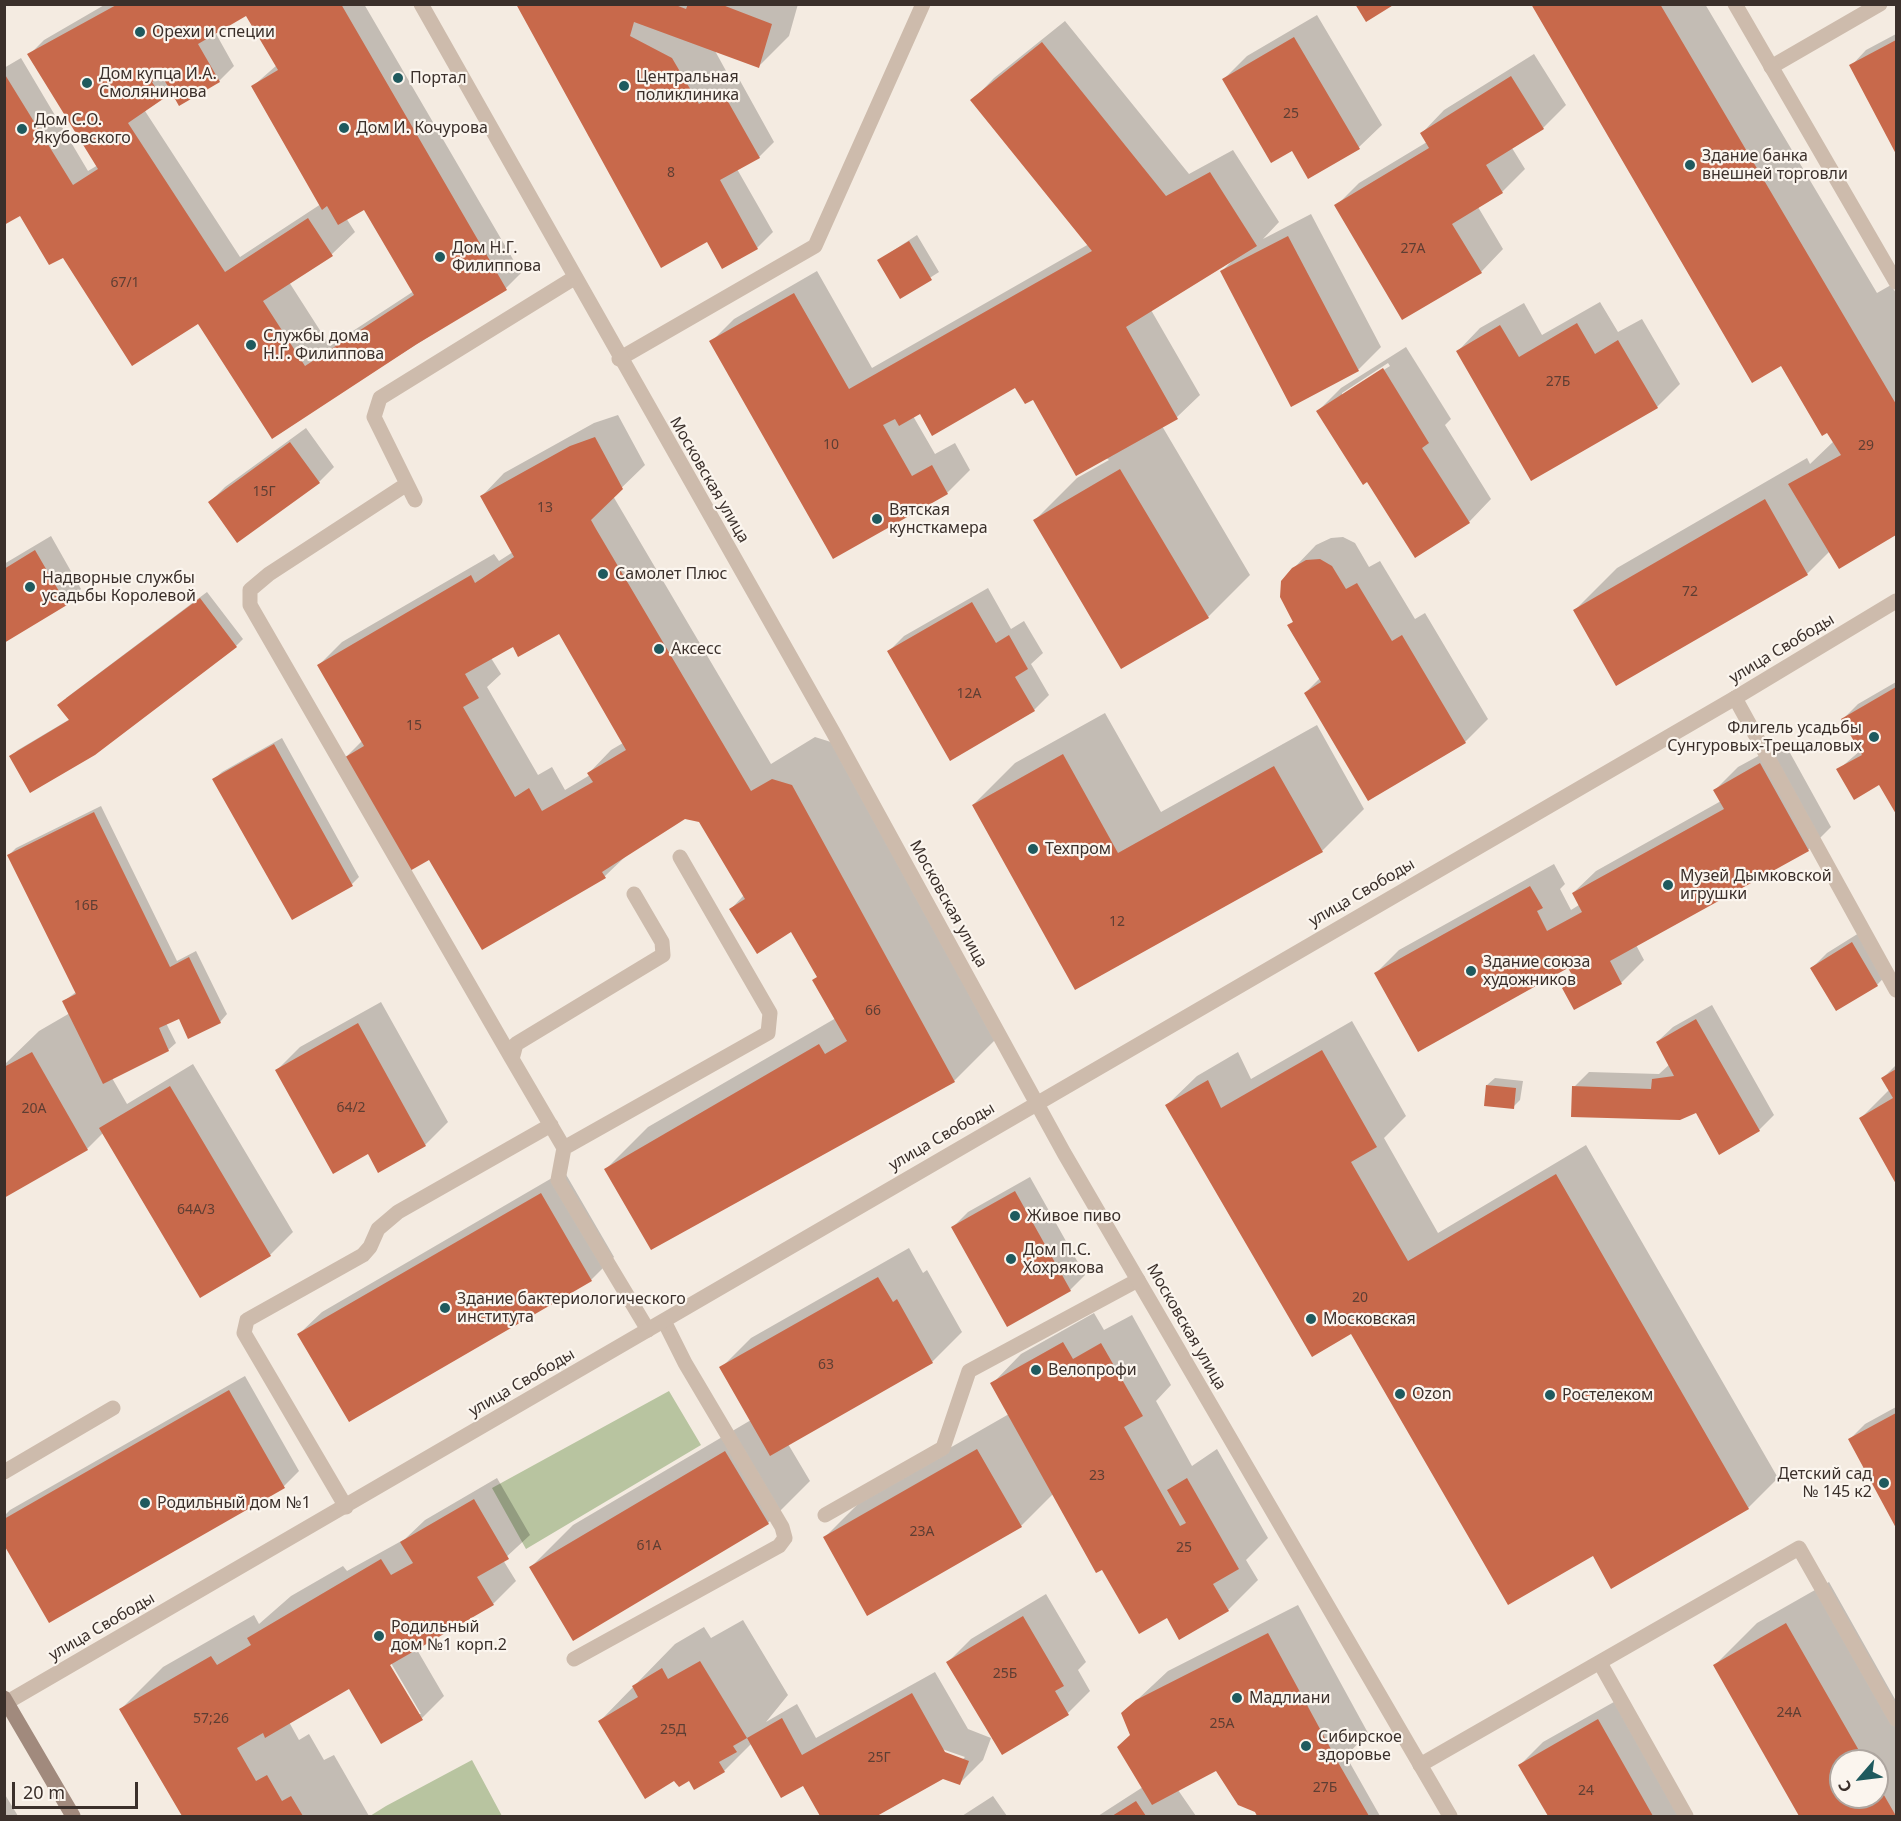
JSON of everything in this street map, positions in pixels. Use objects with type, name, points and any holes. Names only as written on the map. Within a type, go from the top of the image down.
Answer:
[{"type":"main road","points":[[5,1701],[73,1816]]},
{"type":"street","name":"Московская улица","points":[[421,4],[619,359],[827,722],[1036,1102],[1450,1816]]},
{"type":"street","points":[[619,359],[815,246],[923,4]]},
{"type":"street","points":[[1735,4],[1896,282]]},
{"type":"street","points":[[1771,67],[1881,4]]},
{"type":"street","points":[[416,500],[374,417],[380,398],[574,278]]},
{"type":"street","points":[[407,484],[268,574],[250,590],[250,605],[564,1148],[558,1180],[648,1330]]},
{"type":"street","name":"улица Свободы","points":[[5,1701],[346,1507],[1036,1102],[1735,698],[1896,601]]},
{"type":"street","points":[[1735,698],[1896,990]]},
{"type":"street","points":[[564,1148],[768,1033],[770,1013],[680,857]]},
{"type":"street","points":[[512,1059],[516,1044],[663,955],[662,942],[634,894]]},
{"type":"street","points":[[346,1507],[244,1332],[247,1320],[363,1255],[378,1229],[398,1212],[551,1125]]},
{"type":"street","points":[[825,1515],[944,1448],[969,1371],[1138,1280]]},
{"type":"street","points":[[574,1659],[778,1546],[785,1538],[782,1527],[664,1321]]},
{"type":"street","points":[[4,1472],[113,1408]]},
{"type":"street","points":[[1420,1765],[1799,1548],[1896,1719]]},
{"type":"street","points":[[1600,1663],[1686,1816]]},
{"type":"green space","points":[[669,1391],[701,1445],[526,1549],[492,1488]]},
{"type":"green space","points":[[472,1760],[502,1816],[370,1816],[386,1806]]},
{"type":"building","points":[[118,4],[341,4],[507,290],[417,344],[272,439],[198,324],[132,366],[63,258],[49,265],[20,216],[4,225],[4,73],[73,185],[98,169],[27,54]],"holes":[[[246,16],[278,70],[251,86],[322,210],[327,206],[338,225],[364,210],[414,295],[305,366],[263,301],[333,256],[308,218],[225,272],[128,123],[163,99],[152,82],[162,76],[179,106],[220,82],[198,44]]]},
{"type":"building","points":[[516,4],[673,4],[686,9],[688,4],[720,4],[772,24],[759,68],[634,22],[630,36],[672,58],[699,104],[722,91],[760,158],[720,180],[758,249],[722,269],[707,242],[661,268]]},
{"type":"building","points":[[1355,4],[1395,4],[1366,22]]},
{"type":"building","name":"Здание банка внешней торговли","points":[[1531,4],[1660,4],[1896,404],[1896,535],[1839,569],[1788,484],[1841,455],[1827,433],[1822,436],[1781,366],[1752,383]]},
{"type":"building","points":[[1294,37],[1360,149],[1308,179],[1292,151],[1271,163],[1222,79]]},
{"type":"building","points":[[1896,40],[1896,154],[1849,65]]},
{"type":"building","points":[[1042,42],[1166,196],[1210,172],[1257,246],[1126,327],[1178,419],[1076,476],[1033,400],[1025,404],[1015,388],[932,436],[920,414],[899,426],[895,419],[883,425],[912,476],[932,465],[948,494],[833,559],[709,341],[794,293],[849,389],[1092,251],[970,100]]},
{"type":"building","points":[[1511,76],[1544,129],[1486,165],[1503,193],[1452,224],[1482,273],[1402,320],[1334,205],[1429,148],[1420,133]]},
{"type":"building","points":[[1288,236],[1359,371],[1291,407],[1220,271]]},
{"type":"building","points":[[909,241],[932,280],[900,299],[877,260]]},
{"type":"building","points":[[1577,323],[1595,354],[1618,340],[1658,408],[1531,481],[1456,351],[1500,325],[1519,357]]},
{"type":"building","points":[[1383,368],[1429,443],[1422,448],[1470,523],[1415,558],[1367,482],[1363,485],[1316,411]]},
{"type":"building","points":[[595,437],[623,489],[591,520],[596,529],[751,791],[772,779],[792,785],[955,1082],[651,1250],[604,1169],[819,1044],[825,1054],[847,1041],[812,980],[817,977],[791,932],[757,954],[729,909],[745,899],[699,822],[685,819],[602,872],[606,878],[482,950],[429,860],[408,872],[342,759],[364,746],[317,665],[471,575],[475,583],[514,557],[480,496],[570,446]],"holes":[[[559,634],[626,750],[587,773],[593,782],[542,811],[529,788],[515,797],[463,707],[479,698],[465,674],[513,647],[518,657]]]},
{"type":"building","points":[[290,442],[320,483],[237,543],[208,502]]},
{"type":"building","points":[[1120,469],[1209,618],[1121,669],[1033,520]]},
{"type":"building","points":[[1765,499],[1808,575],[1616,686],[1573,610]]},
{"type":"building","name":"Надворные службы усадьбы Королевой","points":[[35,550],[67,605],[4,643],[4,569]]},
{"type":"building","points":[[1320,559],[1332,566],[1346,589],[1357,583],[1392,641],[1402,635],[1466,743],[1368,801],[1304,693],[1321,682],[1287,625],[1293,622],[1280,597],[1281,581],[1292,568],[1306,560]]},
{"type":"building","points":[[200,598],[237,647],[95,755],[30,793],[9,756],[69,720],[57,705]]},
{"type":"building","points":[[972,602],[996,643],[1009,635],[1028,669],[1015,677],[1035,711],[950,761],[887,651]]},
{"type":"building","name":"Флигель усадьбы Сунгуровых-Трещаловых","points":[[1896,687],[1896,814],[1879,785],[1854,800],[1836,769],[1862,755],[1841,719]]},
{"type":"building","points":[[274,744],[353,886],[292,920],[212,779]]},
{"type":"building","points":[[1063,754],[1118,853],[1274,766],[1323,852],[1075,990],[972,805]]},
{"type":"building","points":[[1760,763],[1809,851],[1610,961],[1622,984],[1574,1010],[1562,988],[1575,980],[1568,968],[1418,1052],[1374,973],[1530,886],[1543,908],[1537,911],[1547,931],[1582,912],[1572,893],[1724,809],[1713,790]]},
{"type":"building","points":[[94,812],[170,967],[189,957],[221,1023],[188,1039],[179,1019],[159,1028],[169,1051],[103,1084],[62,1001],[76,994],[7,855]]},
{"type":"building","points":[[1852,942],[1878,986],[1836,1011],[1810,968]]},
{"type":"building","points":[[1696,1019],[1760,1131],[1719,1155],[1696,1113],[1680,1120],[1571,1117],[1572,1086],[1651,1089],[1652,1079],[1674,1076],[1656,1042]]},
{"type":"building","points":[[358,1023],[426,1146],[378,1173],[368,1154],[333,1174],[275,1070]]},
{"type":"building","points":[[1322,1050],[1377,1147],[1351,1162],[1408,1261],[1556,1174],[1749,1509],[1611,1589],[1593,1556],[1508,1605],[1351,1334],[1312,1357],[1165,1105],[1208,1080],[1221,1108]]},
{"type":"building","points":[[32,1052],[88,1150],[4,1198],[4,1067]]},
{"type":"building","points":[[1896,1069],[1896,1184],[1859,1118],[1893,1098],[1881,1078]]},
{"type":"building","points":[[1486,1085],[1516,1088],[1514,1109],[1484,1106]]},
{"type":"building","points":[[170,1086],[271,1256],[200,1298],[99,1128]]},
{"type":"building","name":"Дом П.С. Хохрякова","points":[[1015,1191],[1071,1291],[1007,1327],[951,1227]]},
{"type":"building","name":"Здание бактериологического института","points":[[541,1193],[592,1281],[349,1422],[297,1334]]},
{"type":"building","points":[[878,1277],[893,1302],[897,1299],[933,1363],[770,1456],[719,1367]]},
{"type":"building","points":[[1063,1342],[1073,1359],[1101,1343],[1143,1416],[1124,1427],[1180,1526],[1186,1523],[1167,1490],[1187,1478],[1239,1569],[1213,1584],[1229,1611],[1179,1640],[1167,1618],[1139,1634],[1102,1570],[1096,1573],[990,1383]]},
{"type":"building","name":"Родильный дом №1","points":[[229,1390],[285,1488],[49,1623],[4,1545],[4,1519]]},
{"type":"building","name":"Детский сад № 145 к2","points":[[1896,1413],[1896,1528],[1848,1439]]},
{"type":"building","points":[[977,1449],[1022,1527],[867,1616],[823,1537]]},
{"type":"building","points":[[725,1451],[769,1524],[573,1641],[529,1567]]},
{"type":"building","points":[[474,1499],[509,1559],[477,1577],[494,1605],[390,1665],[423,1720],[381,1744],[349,1689],[265,1738],[263,1733],[237,1748],[256,1781],[267,1775],[282,1801],[291,1796],[303,1816],[182,1816],[119,1709],[211,1656],[217,1665],[251,1645],[247,1638],[381,1559],[391,1575],[413,1563],[400,1542]]},
{"type":"building","points":[[1023,1616],[1064,1686],[1055,1691],[1069,1715],[1002,1755],[946,1662]]},
{"type":"building","points":[[1786,1623],[1858,1749],[1829,1749],[1829,1809],[1889,1809],[1889,1804],[1896,1816],[1799,1816],[1713,1665]]},
{"type":"building","points":[[1268,1633],[1369,1816],[1257,1816],[1255,1812],[1238,1805],[1216,1771],[1152,1805],[1117,1747],[1130,1735],[1121,1713],[1136,1700]]},
{"type":"building","points":[[700,1661],[747,1738],[733,1746],[737,1752],[719,1762],[725,1772],[694,1790],[689,1781],[679,1787],[674,1781],[645,1799],[598,1721],[638,1697],[632,1686],[662,1668],[668,1679]]},
{"type":"building","points":[[912,1693],[945,1752],[969,1761],[960,1785],[943,1779],[877,1816],[820,1816],[803,1786],[781,1798],[747,1738],[782,1718],[802,1755]]},
{"type":"building","points":[[1598,1719],[1653,1816],[1548,1816],[1518,1765]]},
{"type":"building","points":[[1136,1801],[1146,1816],[1112,1816]]},
{"type":"place","name":"Орехи и специи","points":[[140,32]]},
{"type":"place","name":"Портал","points":[[398,78]]},
{"type":"place","name":"Дом купца И.А. Смолянинова","points":[[87,83]]},
{"type":"place","name":"Центральная поликлиника","points":[[624,86]]},
{"type":"place","name":"Дом И. Кочурова","points":[[344,128]]},
{"type":"place","name":"Дом С.О. Якубовского","points":[[22,129]]},
{"type":"place","name":"Здание банка внешней торговли","points":[[1690,165]]},
{"type":"place","name":"Дом Н.Г. Филиппова","points":[[440,257]]},
{"type":"place","name":"Службы дома Н.Г. Филиппова","points":[[251,345]]},
{"type":"place","name":"Вятская кунсткамера","points":[[877,519]]},
{"type":"place","name":"Самолет Плюс","points":[[603,574]]},
{"type":"place","name":"Надворные службы усадьбы Королевой","points":[[30,587]]},
{"type":"place","name":"Аксесс","points":[[659,649]]},
{"type":"place","name":"Флигель усадьбы Сунгуровых-Трещаловых","points":[[1874,737]]},
{"type":"place","name":"Техпром","points":[[1033,849]]},
{"type":"place","name":"Музей Дымковской игрушки","points":[[1668,885]]},
{"type":"place","name":"Здание союза художников","points":[[1471,971]]},
{"type":"place","name":"Живое пиво","points":[[1015,1216]]},
{"type":"place","name":"Дом П.С. Хохрякова","points":[[1011,1259]]},
{"type":"place","name":"Здание бактериологического института","points":[[445,1308]]},
{"type":"place","name":"Московская","points":[[1311,1319]]},
{"type":"place","name":"Велопрофи","points":[[1036,1370]]},
{"type":"place","name":"Ozon","points":[[1400,1394]]},
{"type":"place","name":"Ростелеком","points":[[1550,1395]]},
{"type":"place","name":"Детский сад № 145 к2","points":[[1884,1483]]},
{"type":"place","name":"Родильный дом №1","points":[[145,1503]]},
{"type":"place","name":"Родильный дом №1 корп.2","points":[[379,1636]]},
{"type":"place","name":"Мадлиани","points":[[1237,1698]]},
{"type":"place","name":"Сибирское здоровье","points":[[1306,1746]]}]
